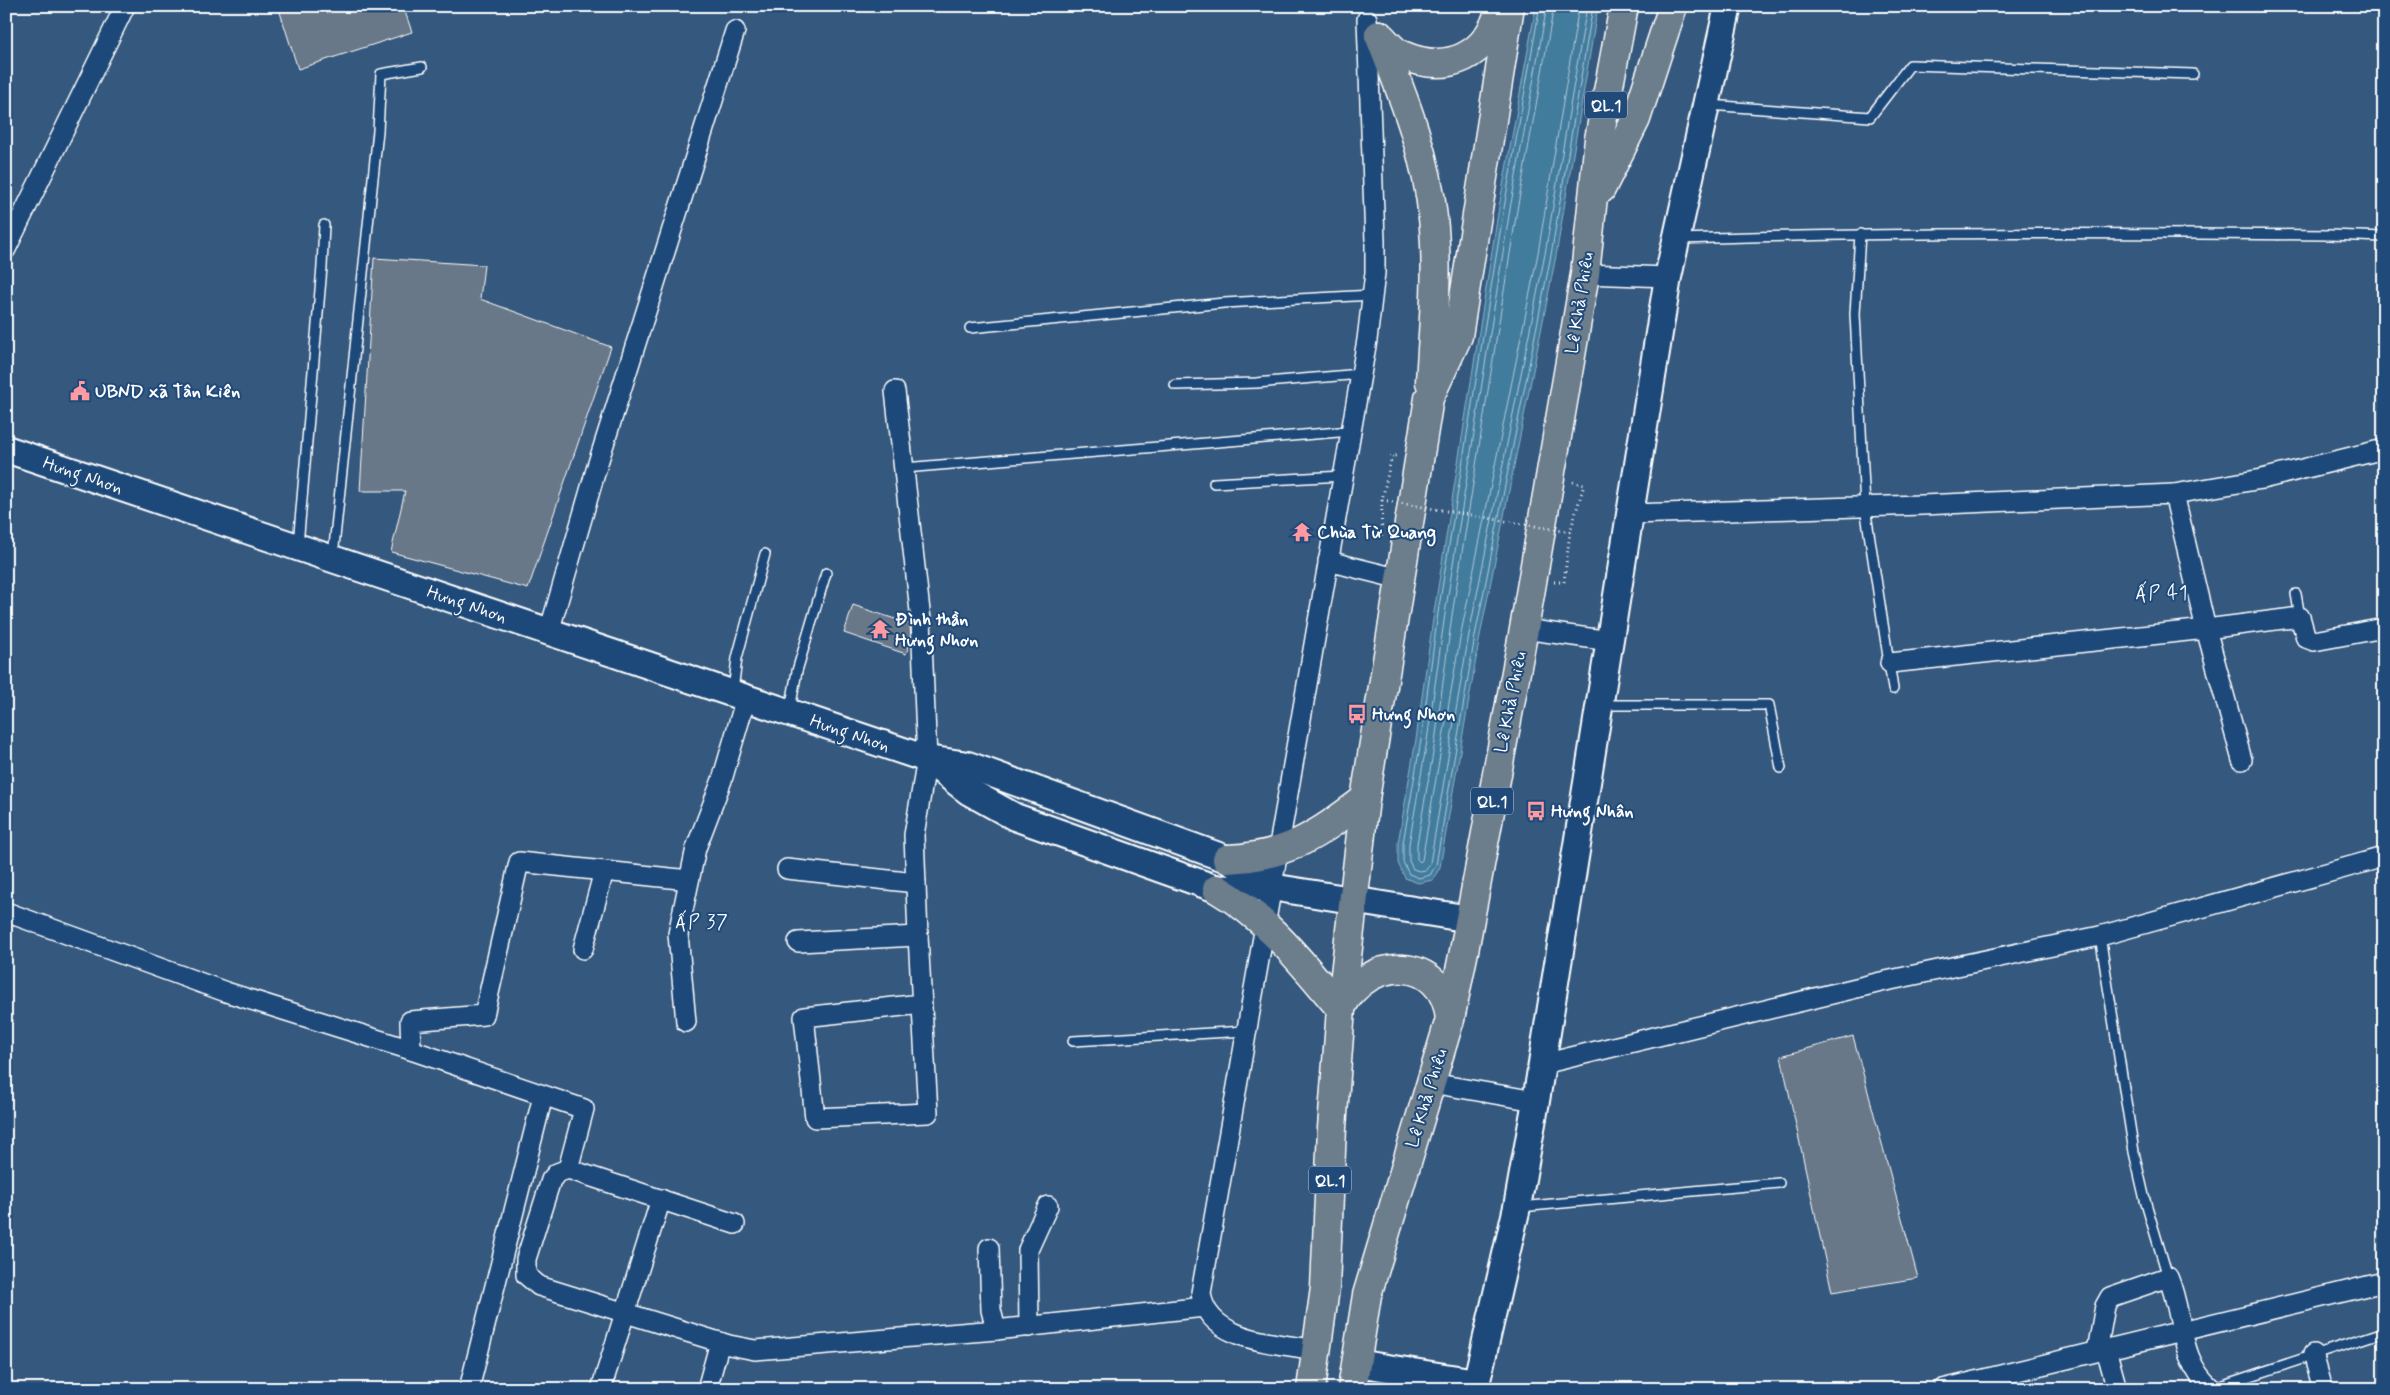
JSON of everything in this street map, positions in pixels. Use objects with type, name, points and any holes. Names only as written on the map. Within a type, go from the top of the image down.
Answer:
[{"type":"highway","points":[[1368,20],[1400,55],[1425,62],[1449,62],[1471,55],[1486,39],[1496,22],[1500,6]]},
{"type":"highway","name":"QL.1","points":[[1311,1389],[1318,1350],[1325,1288],[1332,1128],[1340,1009],[1365,799],[1429,398],[1458,336],[1510,6]]},
{"type":"highway","name":"Lê Khả Phiêu","points":[[1354,1376],[1366,1295],[1450,1019],[1470,920],[1524,629],[1585,274],[1599,139],[1624,6]]},
{"type":"highway","points":[[1593,204],[1636,119],[1673,6]]},
{"type":"highway","points":[[1368,20],[1404,98],[1422,155],[1433,218],[1434,308],[1429,398]]},
{"type":"highway","points":[[1227,859],[1247,858],[1277,852],[1305,841],[1365,799]]},
{"type":"highway","points":[[1217,889],[1234,899],[1265,923],[1340,1009],[1355,987],[1365,978],[1375,973],[1398,969],[1420,974],[1439,987],[1445,997],[1450,1019]]},
{"type":"street","points":[[6,248],[125,6]]},
{"type":"street","points":[[1354,1376],[1478,1380],[1517,1207],[1536,1101],[1668,276],[1728,6]]},
{"type":"street","points":[[1318,1350],[1242,1336],[1229,1331],[1212,1319],[1204,1307],[1201,1286],[1361,374],[1373,295],[1375,209],[1368,20]]},
{"type":"street","points":[[548,632],[598,463],[735,31]]},
{"type":"street","points":[[1585,274],[1668,276]]},
{"type":"street","points":[[895,391],[921,620],[927,759],[914,834],[921,1004],[928,1113],[815,1118],[804,1017],[921,1004]]},
{"type":"street","name":"Hưng Nhơn","points":[[6,449],[927,759],[968,766],[1227,859],[1271,887]]},
{"type":"street","points":[[1630,514],[1866,507],[2174,494],[2262,479],[2384,449]]},
{"type":"street","points":[[2174,494],[2206,629],[2242,760]]},
{"type":"street","points":[[1328,560],[1400,579]]},
{"type":"street","points":[[1890,663],[2300,617],[2309,641],[2384,628]]},
{"type":"street","points":[[1524,629],[1610,641]]},
{"type":"street","points":[[686,1022],[678,934],[696,848],[722,780],[739,696]]},
{"type":"street","name":"Hưng Nhơn","points":[[927,759],[968,791],[1015,817],[1217,889],[1271,887],[1470,920]]},
{"type":"street","points":[[1542,1064],[1880,982],[2100,936],[2384,857]]},
{"type":"street","points":[[410,1046],[410,1021],[484,1016],[519,862],[689,880]]},
{"type":"street","points":[[787,869],[916,883]]},
{"type":"street","points":[[583,949],[604,871]]},
{"type":"street","points":[[6,912],[226,992],[410,1046],[543,1096],[584,1109],[568,1168]]},
{"type":"street","points":[[798,942],[918,936]]},
{"type":"street","points":[[1431,1083],[1536,1101]]},
{"type":"street","points":[[468,1389],[543,1096]]},
{"type":"street","points":[[736,1224],[568,1168],[556,1173],[551,1180],[526,1259],[526,1275],[539,1286],[720,1342],[755,1350],[1029,1327],[1204,1307]]},
{"type":"street","points":[[601,1389],[661,1199]]},
{"type":"street","points":[[1029,1327],[1028,1250],[1048,1206]]},
{"type":"street","points":[[989,1248],[991,1310],[996,1330]]},
{"type":"street","points":[[2117,1389],[2101,1350],[2105,1306],[2110,1297],[2168,1277],[2174,1291],[2187,1354],[2204,1382],[2211,1388]]},
{"type":"street","points":[[1943,1389],[2384,1282]]},
{"type":"street","points":[[707,1389],[720,1342]]},
{"type":"street","points":[[2313,1354],[2323,1389]]},
{"type":"lane","points":[[1706,104],[1870,117],[1910,65],[2193,74]]},
{"type":"lane","points":[[332,559],[378,131],[381,74],[422,67]]},
{"type":"lane","points":[[298,547],[324,225]]},
{"type":"lane","points":[[1676,240],[1860,234],[2171,234],[2384,237]]},
{"type":"lane","points":[[1860,234],[1855,323],[1866,507],[1893,689]]},
{"type":"lane","points":[[970,328],[1224,303],[1373,295]]},
{"type":"lane","points":[[1175,385],[1256,383],[1361,374]]},
{"type":"lane","points":[[904,468],[1351,431]]},
{"type":"lane","points":[[1214,483],[1343,476]]},
{"type":"lane","points":[[739,696],[737,658],[765,554]]},
{"type":"lane","points":[[790,713],[797,671],[826,573]]},
{"type":"lane","points":[[2296,594],[2300,617]]},
{"type":"lane","points":[[1600,705],[1769,706],[1782,768]]},
{"type":"lane","points":[[2100,936],[2134,1152],[2145,1200],[2168,1277]]},
{"type":"lane","points":[[1073,1041],[1246,1031]]},
{"type":"lane","points":[[1517,1207],[1779,1183]]},
{"type":"lane","points":[[2211,1388],[2384,1332]]},
{"type":"path","points":[[1382,500],[1570,532],[1584,485],[1550,477]]},
{"type":"water","points":[[1536,6],[1598,6],[1556,256],[1480,636],[1440,867],[1433,880],[1418,883],[1405,878],[1398,863],[1398,843],[1499,207]]},
{"type":"building","points":[[278,6],[403,6],[412,32],[298,69]]},
{"type":"building","points":[[374,258],[484,265],[480,299],[611,347],[528,589],[391,552],[405,491],[360,491]]},
{"type":"building","name":"Đình thần Hưng Nhơn","points":[[853,605],[910,624],[911,641],[906,654],[844,633]]},
{"type":"building","points":[[1853,1036],[1918,1278],[1832,1292],[1781,1056]]},
{"type":"place","name":"UBND xã Tân Kiên","points":[[80,391]]},
{"type":"place","name":"Chùa Từ Quang","points":[[1302,532]]},
{"type":"place","name":"Đình thần Hưng Nhơn","points":[[880,629]]},
{"type":"place","name":"Hưng Nhơn","points":[[1357,714]]},
{"type":"place","name":"Hưng Nhân","points":[[1536,811]]},
{"type":"district","name":"ẤP 41","points":[[2162,592]]},
{"type":"district","name":"ẤP 37","points":[[702,921]]}]
